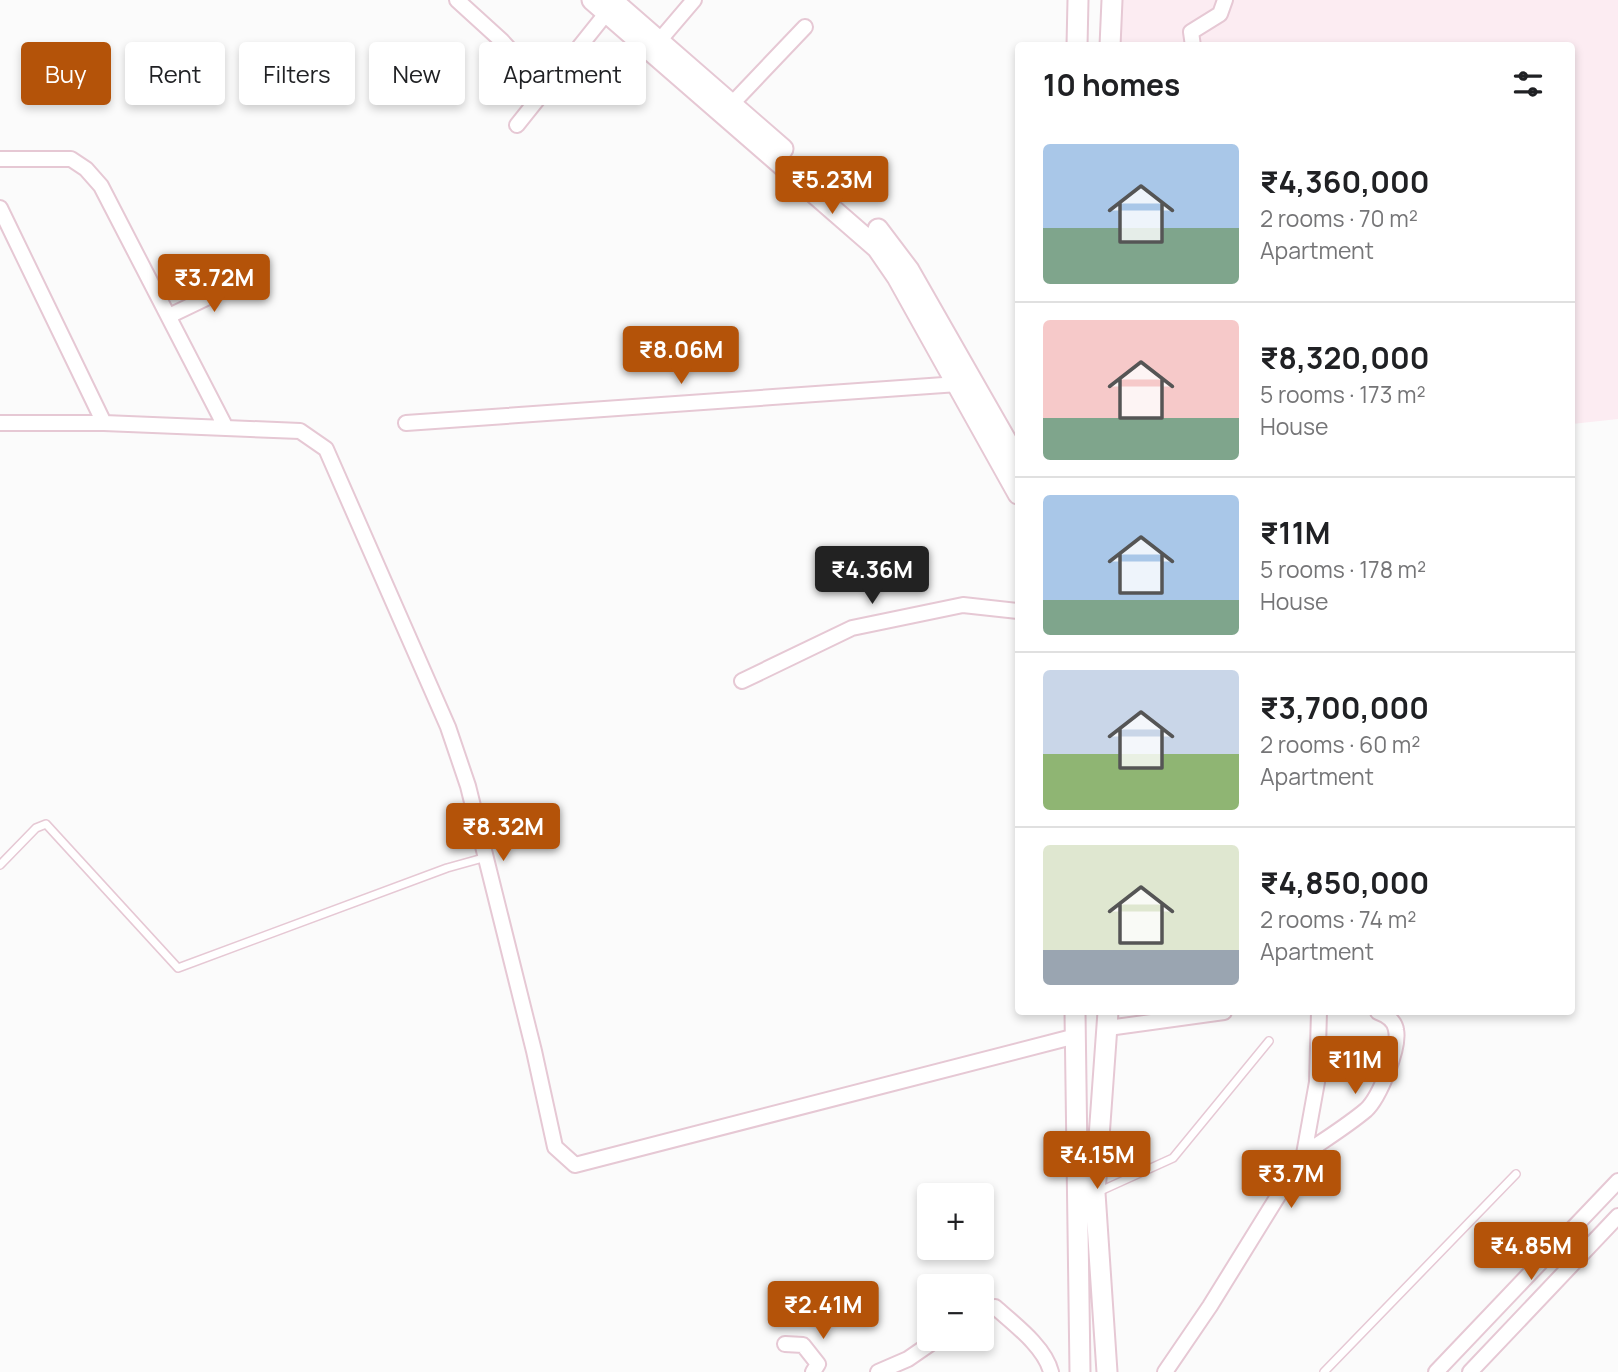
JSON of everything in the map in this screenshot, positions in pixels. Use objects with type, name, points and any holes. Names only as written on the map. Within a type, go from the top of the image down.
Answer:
[{"type":"street","points":[[457,0],[503,42]]},
{"type":"street","points":[[659,41],[694,0]]},
{"type":"street","points":[[1077,42],[1078,0]]},
{"type":"street","points":[[1110,42],[1112,0]]},
{"type":"street","points":[[1192,42],[1191,32],[1198,24],[1220,14],[1225,0]]},
{"type":"street","points":[[579,42],[606,4]]},
{"type":"street","points":[[606,4],[659,41],[726,110],[888,239],[977,385],[1015,455]]},
{"type":"street","points":[[606,4],[877,248],[958,384],[1015,488]]},
{"type":"street","points":[[726,110],[805,27]]},
{"type":"street","points":[[517,125],[533,105]]},
{"type":"street","points":[[0,159],[71,159],[86,169],[101,186],[226,428]]},
{"type":"street","points":[[0,208],[104,423]]},
{"type":"street","points":[[169,316],[244,280]]},
{"type":"street","points":[[406,423],[958,384]]},
{"type":"street","points":[[0,423],[104,423],[300,431],[326,449],[448,727],[468,786],[483,858],[534,1051],[555,1147],[575,1166],[1076,1036]]},
{"type":"street","points":[[742,681],[852,628],[963,605],[1015,611]]},
{"type":"street","points":[[1075,1015],[1080,1372]]},
{"type":"street","points":[[1107,1372],[1095,1193],[1108,1020],[1180,1015]]},
{"type":"street","points":[[1165,1372],[1210,1306],[1304,1154],[1317,1082],[1319,1015]]},
{"type":"street","points":[[1304,1154],[1368,1108],[1379,1090],[1394,1054],[1396,1030],[1391,1020],[1383,1015]]},
{"type":"street","points":[[1436,1372],[1618,1181]]},
{"type":"street","points":[[1470,1372],[1615,1225],[1592,1209]]},
{"type":"street","points":[[994,1307],[1024,1334],[1050,1364],[1051,1372]]},
{"type":"street","points":[[785,1344],[803,1345],[818,1364],[813,1372]]},
{"type":"street","points":[[878,1372],[920,1351]]},
{"type":"lane","points":[[0,865],[36,828],[46,824],[178,968],[447,868],[483,858]]},
{"type":"lane","points":[[1095,1193],[1173,1158],[1269,1041]]},
{"type":"lane","points":[[1324,1372],[1516,1174]]},
{"type":"shaded area","points":[[1110,0],[1618,0],[1618,419],[1575,424],[1575,42],[1109,42]]}]
